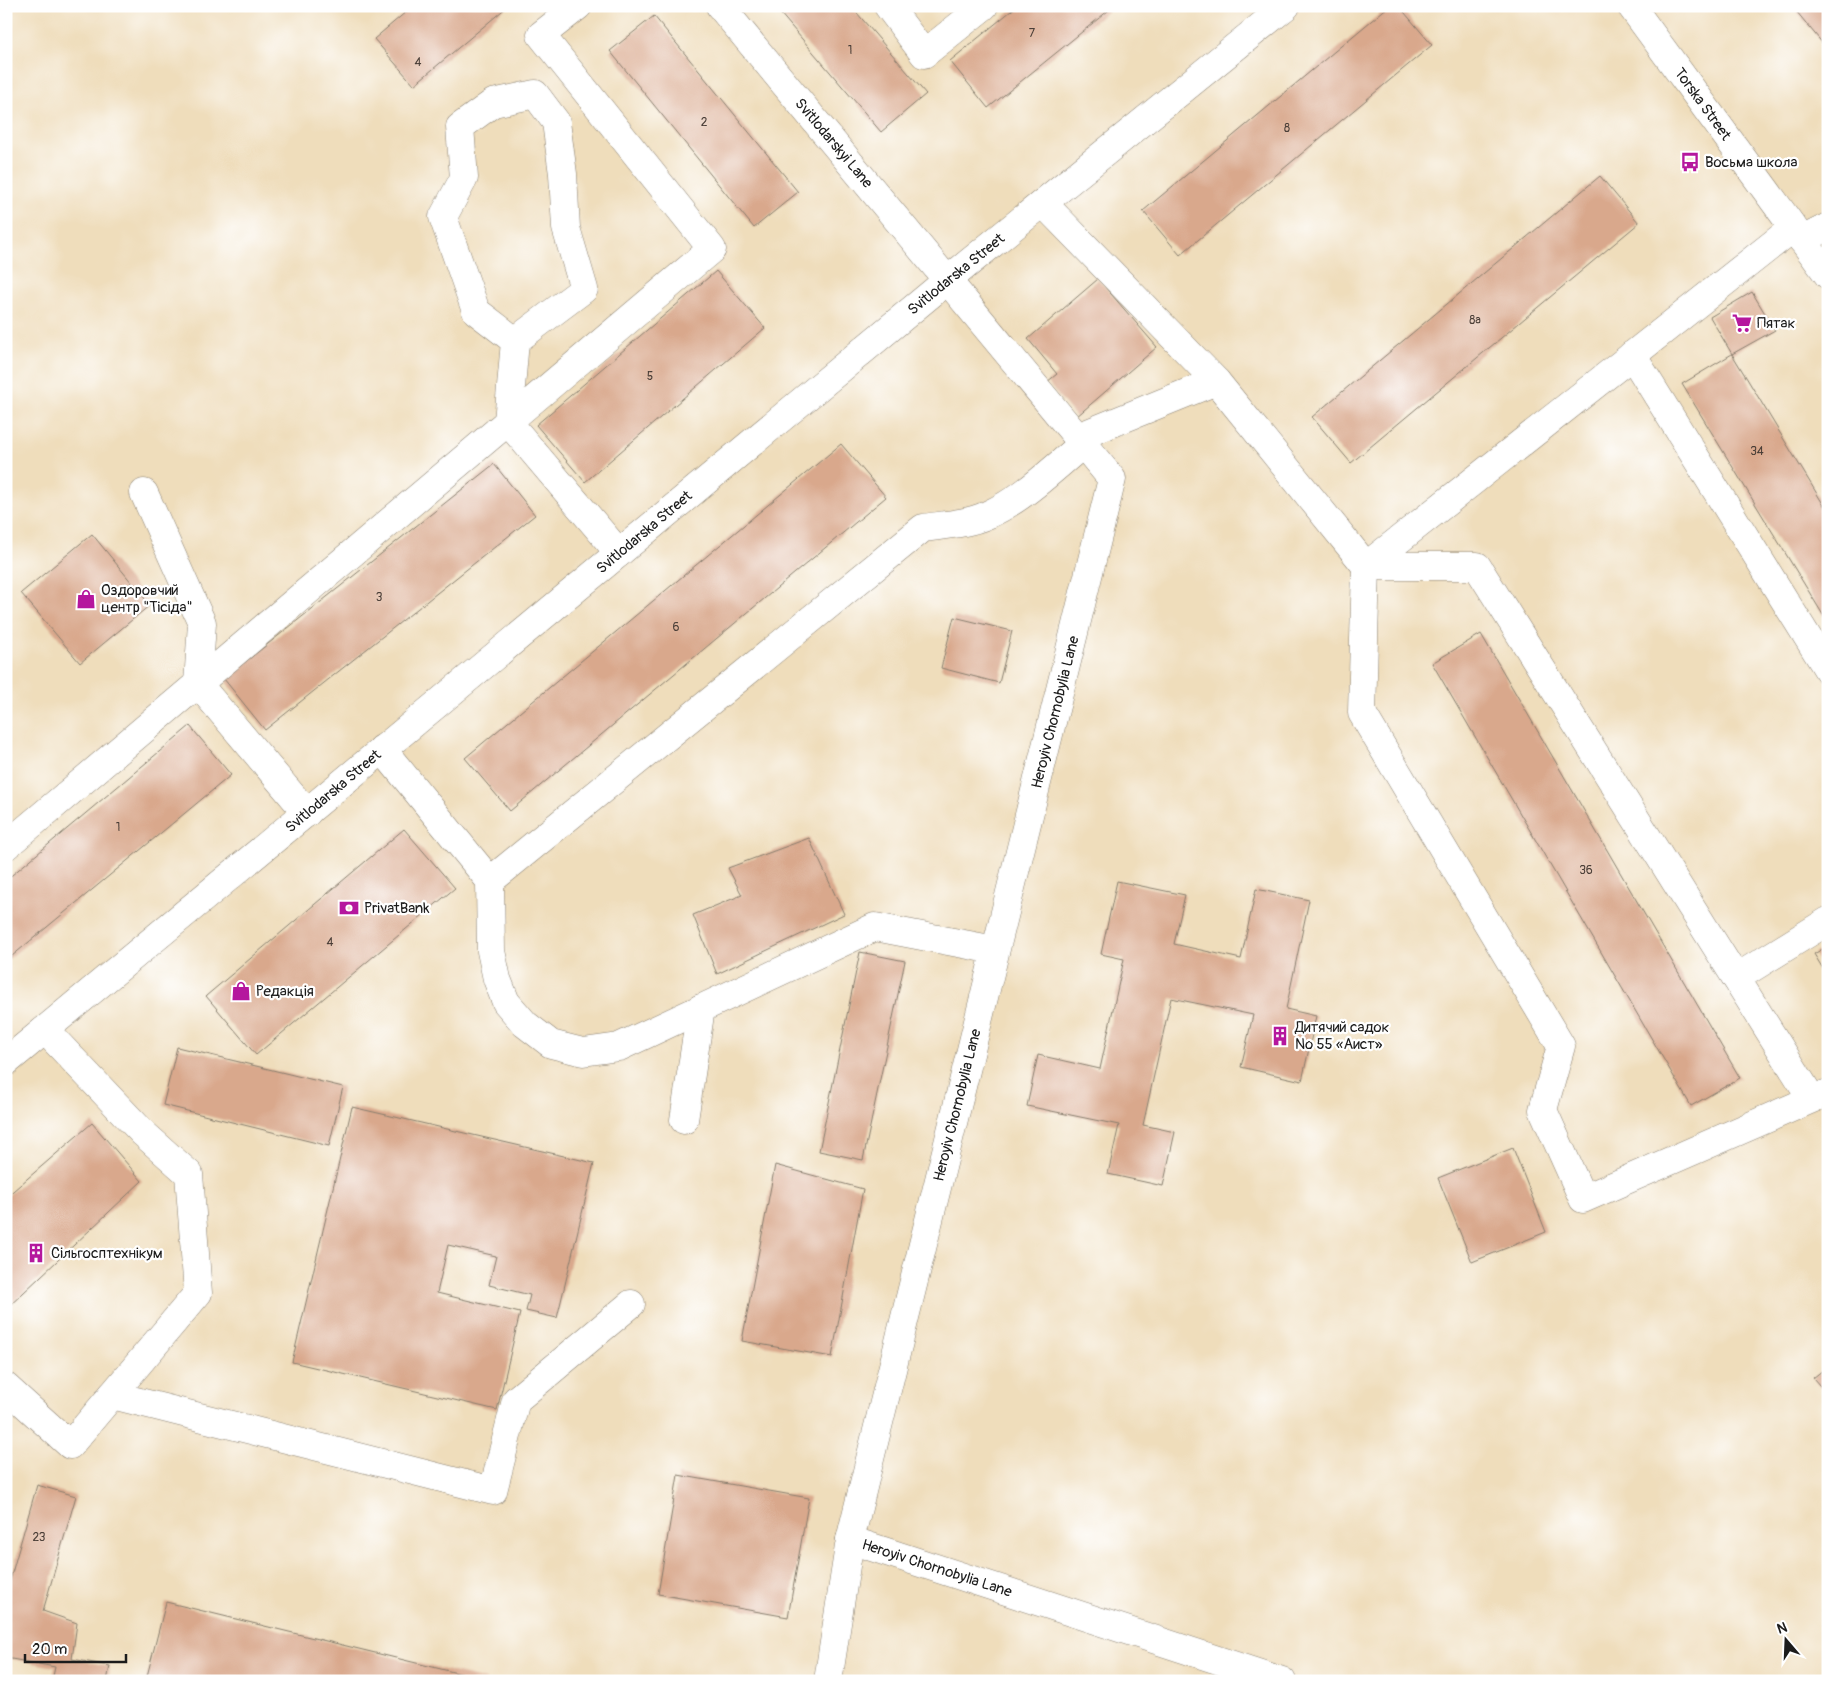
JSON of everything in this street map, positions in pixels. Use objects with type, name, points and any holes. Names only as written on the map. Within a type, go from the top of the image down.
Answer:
[{"type":"street","points":[[6,846],[712,249],[542,36],[578,6]]},
{"type":"street","name":"Svitlodarskyi Lane","points":[[720,6],[948,280]]},
{"type":"street","points":[[888,6],[924,54],[984,6]]},
{"type":"street","name":"Svitlodarska Street","points":[[6,1062],[948,280],[1286,6]]},
{"type":"street","name":"Torska Street","points":[[1631,6],[1828,275]]},
{"type":"street","points":[[515,341],[476,311],[443,217],[464,178],[460,126],[492,103],[535,94],[556,122],[564,174],[566,228],[584,290],[515,341],[508,422],[619,553]]},
{"type":"street","points":[[1043,203],[1216,382],[1366,566],[1362,713],[1561,1046],[1543,1110],[1583,1199],[1820,1096],[1736,978],[1477,566],[1366,566]]},
{"type":"street","points":[[1366,566],[1632,355],[1798,234],[1828,227]]},
{"type":"street","name":"Heroyiv Chornobylia Lane","points":[[948,280],[1112,479],[850,1540],[1282,1681]]},
{"type":"street","points":[[1632,355],[1828,670]]},
{"type":"street","points":[[490,881],[923,528],[986,516],[1016,500],[1080,441],[1216,382]]},
{"type":"street","points":[[144,493],[202,623],[198,684],[306,813]]},
{"type":"street","points":[[382,750],[490,881],[491,951],[497,979],[506,1002],[525,1024],[551,1044],[583,1052],[619,1047],[875,927],[996,950]]},
{"type":"street","points":[[1736,978],[1828,922]]},
{"type":"street","points":[[684,1120],[702,1008]]},
{"type":"street","points":[[6,1387],[70,1445],[198,1293],[189,1174],[143,1133],[45,1030]]},
{"type":"street","points":[[112,1395],[492,1492],[516,1400],[631,1304]]},
{"type":"street","points":[[828,1681],[850,1540]]},
{"type":"building","points":[[413,6],[508,6],[414,85],[374,39]]},
{"type":"building","points":[[774,6],[851,6],[926,94],[881,132]]},
{"type":"building","points":[[1017,6],[1114,6],[988,108],[950,61]]},
{"type":"building","points":[[1389,6],[1399,6],[1432,45],[1180,255],[1143,211]]},
{"type":"building","points":[[1792,6],[1828,6],[1828,50]]},
{"type":"building","points":[[654,16],[798,192],[754,228],[610,51]]},
{"type":"building","points":[[1600,176],[1639,223],[1351,463],[1312,417]]},
{"type":"building","points":[[716,271],[765,328],[585,482],[536,425]]},
{"type":"building","points":[[1098,279],[1157,347],[1076,417],[1047,382],[1057,374],[1028,339]]},
{"type":"building","name":"Пятак","points":[[1752,292],[1775,330],[1732,354],[1710,317]]},
{"type":"building","points":[[1732,354],[1828,512],[1828,623],[1682,384]]},
{"type":"building","points":[[841,444],[886,497],[510,811],[465,758]]},
{"type":"building","points":[[494,464],[535,515],[265,730],[224,679]]},
{"type":"building","name":"Оздоровчий центр \"Тісіда\"","points":[[92,534],[150,605],[80,663],[21,593]]},
{"type":"building","points":[[954,617],[1012,631],[999,683],[941,668]]},
{"type":"building","points":[[1481,634],[1740,1078],[1691,1106],[1432,663]]},
{"type":"building","points":[[190,726],[231,775],[6,961],[6,880]]},
{"type":"building","points":[[404,829],[455,888],[256,1055],[206,996]]},
{"type":"building","points":[[809,838],[844,914],[717,974],[693,915],[742,895],[728,868]]},
{"type":"building","name":"Дитячий садок № 55 «Аист»","points":[[1117,881],[1185,895],[1174,944],[1241,959],[1256,889],[1309,900],[1286,1009],[1316,1016],[1302,1081],[1241,1067],[1253,1015],[1171,998],[1143,1125],[1175,1132],[1163,1186],[1108,1174],[1119,1125],[1027,1106],[1038,1055],[1100,1069],[1124,959],[1101,954]]},
{"type":"building","points":[[1828,946],[1828,977],[1814,954]]},
{"type":"building","points":[[860,952],[905,961],[863,1160],[819,1151]]},
{"type":"building","points":[[177,1047],[343,1087],[329,1146],[163,1105]]},
{"type":"building","points":[[352,1107],[594,1163],[557,1318],[526,1311],[530,1295],[489,1285],[496,1256],[448,1245],[437,1293],[520,1313],[497,1410],[292,1362]]},
{"type":"building","name":"Сільгосптехнікум","points":[[92,1123],[142,1181],[6,1309],[6,1197]]},
{"type":"building","points":[[1513,1148],[1546,1232],[1472,1262],[1438,1178]]},
{"type":"building","points":[[775,1165],[863,1189],[832,1357],[742,1341]]},
{"type":"building","points":[[1828,1366],[1828,1395],[1813,1378]]},
{"type":"building","points":[[678,1475],[809,1498],[788,1617],[658,1594]]},
{"type":"building","points":[[37,1485],[76,1496],[43,1611],[77,1623],[72,1659],[110,1666],[107,1681],[52,1681],[55,1667],[6,1658],[6,1594]]},
{"type":"building","points":[[166,1602],[486,1680],[486,1681],[146,1680]]},
{"type":"place","name":"Восьма школа","points":[[1690,162]]},
{"type":"place","name":"Пятак","points":[[1742,323]]},
{"type":"place","name":"Оздоровчий центр \"Тісіда\"","points":[[86,599]]},
{"type":"place","name":"PrivatBank","points":[[349,908]]},
{"type":"place","name":"Редакція","points":[[241,991]]},
{"type":"place","name":"Дитячий садок № 55 «Аист»","points":[[1280,1036]]},
{"type":"place","name":"Сільгосптехнікум","points":[[36,1253]]}]
